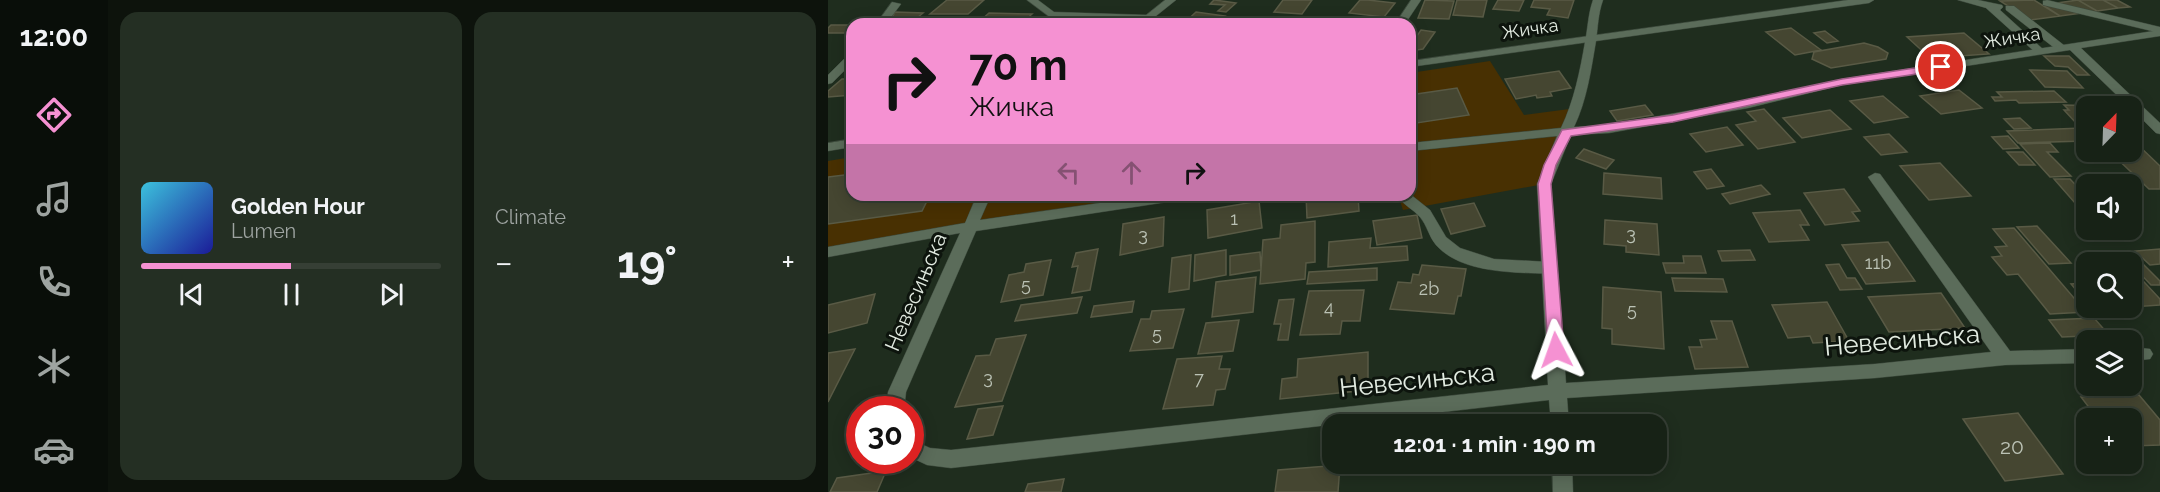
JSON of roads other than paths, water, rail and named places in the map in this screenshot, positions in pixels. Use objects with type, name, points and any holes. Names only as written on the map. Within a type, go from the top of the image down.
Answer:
[{"type":"street","points":[[1032,0],[1051,15],[1098,18]]},
{"type":"street","points":[[1148,18],[1171,0]]},
{"type":"street","points":[[1404,18],[1416,0]]},
{"type":"street","points":[[1560,414],[1544,184],[1550,165],[1577,108],[1591,39],[1593,13],[1598,0]]},
{"type":"street","name":"Жичка","points":[[1416,63],[1869,0]]},
{"type":"street","points":[[1963,0],[2011,8],[2067,47],[2160,130]]},
{"type":"street","points":[[2047,2],[2160,32]]},
{"type":"street","points":[[886,18],[896,4]]},
{"type":"street","points":[[1989,5],[2040,51]]},
{"type":"street","name":"Жичка","points":[[1416,146],[1540,133],[1566,133],[1673,119],[1842,82],[2160,32]]},
{"type":"street","points":[[828,81],[846,63]]},
{"type":"street","points":[[828,147],[846,144]]},
{"type":"street","name":"Невесињска","points":[[1875,177],[2005,358]]},
{"type":"street","name":"Невесињска","points":[[897,396],[981,201]]},
{"type":"street","points":[[828,252],[968,227],[1146,201]]},
{"type":"street","points":[[1410,201],[1426,215],[1436,236],[1458,253],[1497,265],[1550,268]]},
{"type":"street","name":"Невесињска","points":[[924,454],[951,459],[1559,391],[1875,371],[2005,358],[2076,356]]},
{"type":"street","points":[[1562,474],[1563,492]]}]
